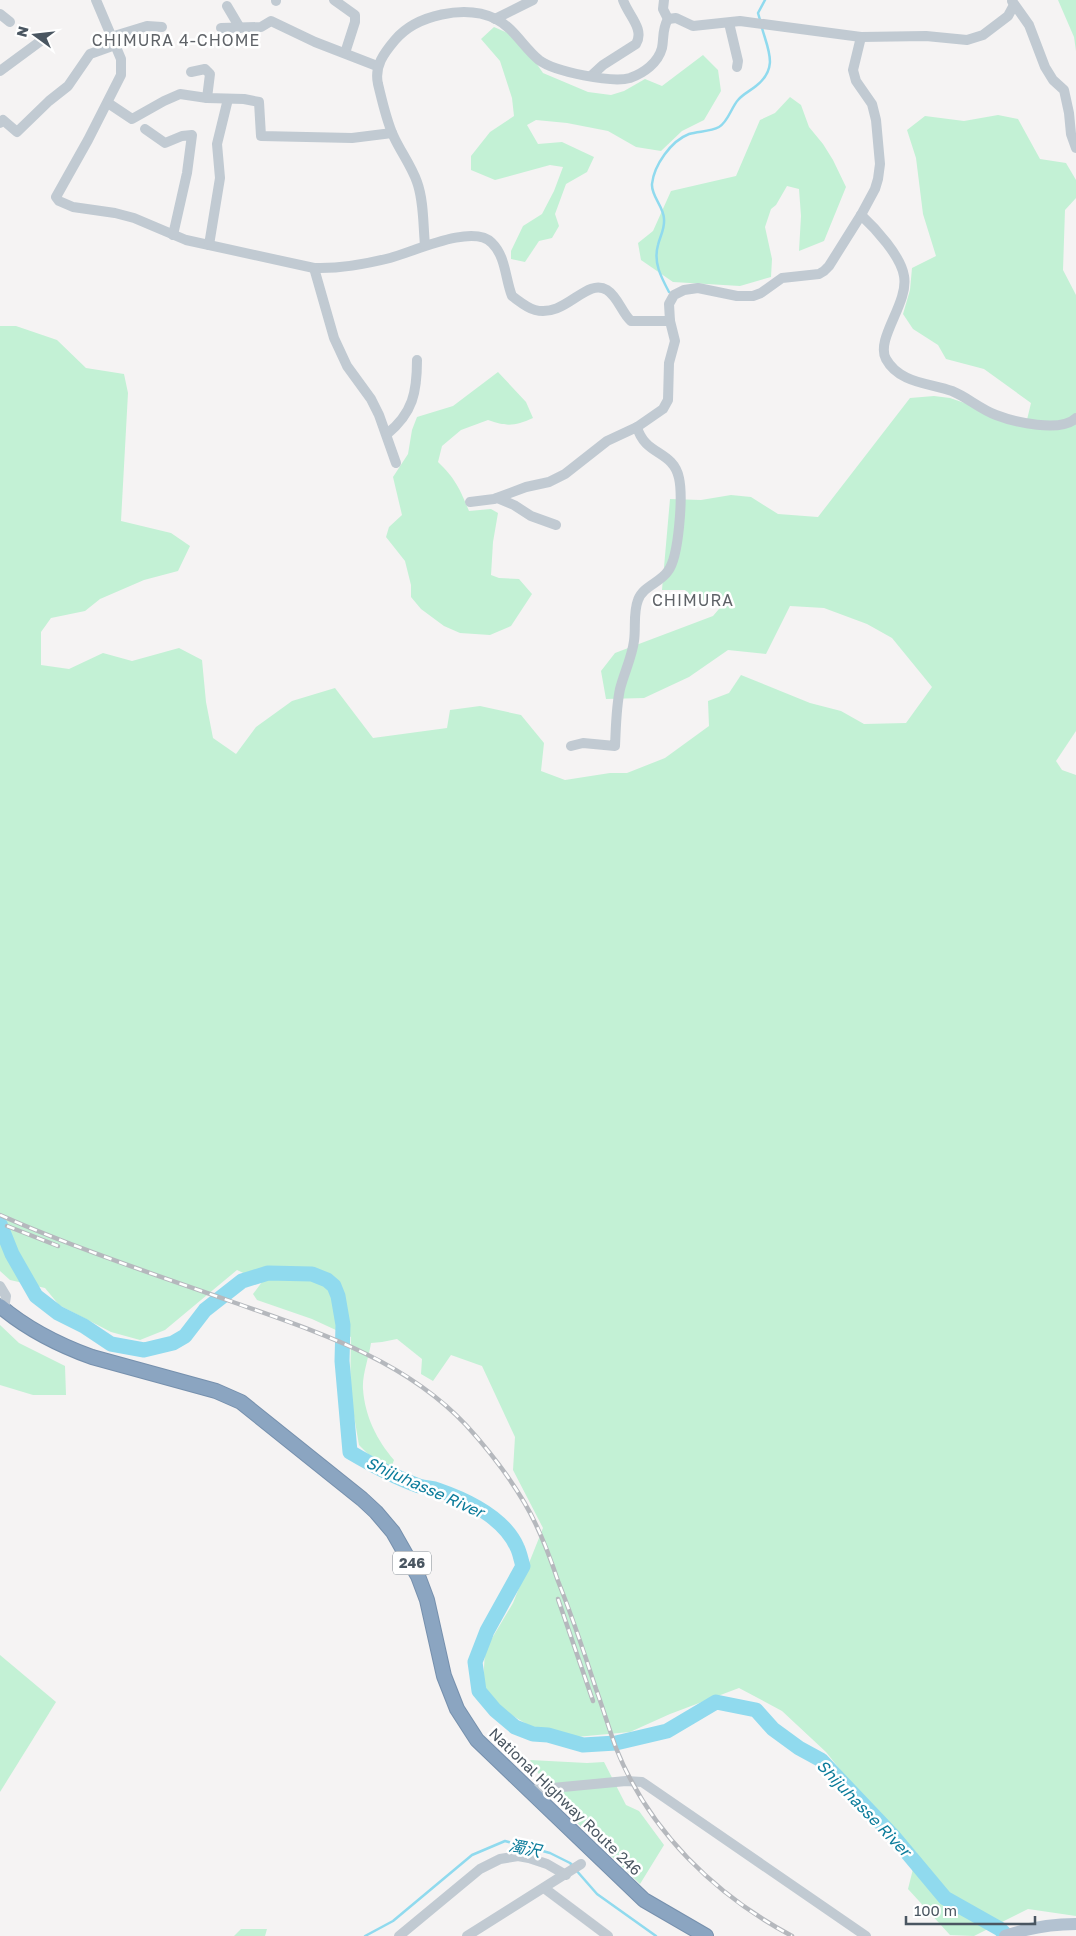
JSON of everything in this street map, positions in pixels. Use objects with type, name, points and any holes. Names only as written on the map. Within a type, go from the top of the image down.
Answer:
[{"type":"highway","name":"National Highway Route 246","points":[[2,1308],[42,1335],[76,1351],[216,1391],[241,1402],[362,1499],[393,1532],[418,1576],[427,1600],[444,1676],[456,1709],[477,1740],[644,1900],[706,1936]]},
{"type":"main road","points":[[1005,1936],[1052,1924],[1076,1924]]},
{"type":"street","points":[[96,0],[121,59],[121,75],[108,103],[56,197],[59,201],[73,207],[134,218],[186,240],[314,268],[331,269],[390,258],[425,245],[468,236],[477,236],[491,241],[502,255],[512,296],[536,310],[554,310],[565,306],[590,288],[600,288],[607,290],[613,296],[625,315],[632,321],[670,320]]},
{"type":"street","points":[[334,0],[355,15],[355,22],[345,53]]},
{"type":"street","points":[[495,19],[534,0]]},
{"type":"street","points":[[592,76],[603,65],[638,42],[640,34],[623,0]]},
{"type":"street","points":[[664,0],[663,9],[668,19]]},
{"type":"street","points":[[668,19],[676,18],[693,26],[728,22],[754,22],[861,37],[926,36],[967,40],[983,35],[1008,16],[1013,3],[1029,25],[1052,80],[1064,90],[1071,134],[1076,148]]},
{"type":"street","points":[[227,6],[240,28]]},
{"type":"street","points":[[425,245],[417,182],[392,133],[377,81],[377,66],[401,33],[411,26],[438,15],[472,13],[495,19],[514,32],[538,60],[549,66],[562,71],[618,81],[642,72],[659,57],[662,47],[663,27],[668,19]]},
{"type":"street","points":[[0,14],[10,22]]},
{"type":"street","points":[[221,28],[261,27],[271,21],[315,42],[377,66]]},
{"type":"street","points":[[728,22],[738,62],[737,67]]},
{"type":"street","points":[[0,123],[2,120],[17,132],[49,101],[68,86],[90,54],[113,41],[147,26],[162,27]]},
{"type":"street","points":[[470,502],[497,498],[526,487],[549,482],[565,474],[607,440],[637,427],[663,409],[668,400],[669,363],[675,341],[670,320],[669,304],[671,298],[684,290],[698,288],[737,296],[752,296],[761,293],[782,278],[808,276],[824,272],[861,215],[875,189],[880,164],[876,120],[872,104],[856,81],[853,70],[861,37]]},
{"type":"street","points":[[0,72],[42,40]]},
{"type":"street","points":[[195,68],[205,69],[210,74],[207,98]]},
{"type":"street","points":[[108,103],[132,119],[180,94],[207,98],[244,99],[259,102],[261,136],[352,138],[392,133]]},
{"type":"street","points":[[209,245],[220,178],[217,144],[228,99]]},
{"type":"street","points":[[145,129],[165,143],[182,136],[192,135],[187,173],[173,235]]},
{"type":"street","points":[[861,215],[887,242],[904,274],[904,290],[900,308],[886,337],[884,351],[886,359],[895,371],[913,380],[954,392],[996,415],[1050,426],[1065,424],[1075,420]]},
{"type":"street","points":[[314,268],[334,338],[347,366],[371,399],[387,434],[396,463]]},
{"type":"street","points":[[387,434],[399,425],[413,399],[417,384],[417,360]]},
{"type":"street","points":[[571,746],[583,743],[615,746],[617,706],[634,641],[635,609],[643,592],[670,570],[675,553],[679,523],[679,478],[671,462],[645,443],[637,427]]},
{"type":"street","points":[[497,498],[514,505],[530,516],[556,525]]},
{"type":"street","points":[[0,1286],[6,1296],[2,1308]]},
{"type":"street","points":[[531,1790],[626,1781],[642,1782],[866,1936]]},
{"type":"street","points":[[399,1936],[480,1869],[500,1859],[518,1856],[529,1858],[569,1873]]},
{"type":"street","points":[[467,1936],[581,1864]]},
{"type":"street","points":[[544,1888],[608,1936]]},
{"type":"green space","points":[[1058,0],[1076,0],[1076,51],[1074,37]]},
{"type":"green space","points":[[494,27],[519,38],[543,73],[588,92],[611,95],[624,91],[645,79],[662,86],[703,55],[718,70],[721,91],[704,120],[682,131],[661,151],[636,147],[608,131],[567,123],[536,120],[527,125],[538,144],[562,142],[594,157],[587,172],[566,184],[555,214],[559,226],[552,238],[539,241],[525,262],[511,259],[511,251],[523,226],[542,214],[554,191],[563,167],[550,165],[495,180],[471,170],[471,156],[490,132],[514,116],[512,98],[500,61],[481,39]]},
{"type":"green space","points":[[790,97],[801,105],[809,127],[833,160],[846,187],[824,241],[799,251],[801,216],[799,189],[787,186],[776,205],[771,209],[765,227],[772,259],[771,277],[740,286],[673,282],[641,260],[638,243],[653,231],[671,191],[736,176],[760,120],[775,113]]},
{"type":"green space","points":[[998,115],[1018,119],[1040,159],[1066,163],[1076,180],[1076,198],[1065,210],[1063,270],[1076,295],[1076,731],[1056,761],[1062,770],[1076,775],[1076,1916],[1028,1909],[974,1936],[950,1935],[908,1889],[917,1853],[854,1787],[826,1752],[782,1711],[739,1688],[670,1714],[630,1732],[576,1737],[535,1729],[493,1704],[483,1685],[485,1650],[513,1603],[543,1528],[513,1470],[515,1437],[482,1366],[451,1355],[433,1381],[421,1374],[422,1359],[397,1339],[371,1343],[364,1378],[364,1399],[373,1428],[394,1460],[391,1468],[371,1457],[359,1445],[350,1393],[351,1337],[312,1319],[257,1300],[253,1294],[262,1282],[237,1270],[165,1330],[140,1340],[111,1332],[59,1305],[45,1288],[10,1280],[0,1271],[0,326],[16,326],[57,340],[86,368],[124,374],[128,393],[121,521],[171,533],[190,546],[178,571],[144,580],[100,599],[85,611],[51,618],[41,632],[41,665],[69,669],[103,653],[132,661],[179,648],[202,660],[206,702],[213,738],[236,754],[256,727],[292,701],[335,688],[373,738],[447,728],[450,710],[480,706],[521,715],[544,743],[541,771],[565,780],[610,773],[627,773],[665,758],[709,726],[708,701],[729,693],[741,675],[810,703],[841,711],[864,724],[906,723],[932,687],[892,638],[867,624],[824,608],[790,606],[766,654],[728,650],[689,677],[644,698],[606,699],[601,671],[615,653],[713,616],[724,603],[694,599],[685,590],[662,590],[670,499],[701,500],[731,495],[751,497],[778,514],[818,517],[910,398],[934,396],[950,398],[1026,424],[1031,403],[984,369],[946,359],[938,345],[913,329],[903,314],[910,290],[912,268],[936,256],[923,214],[916,158],[907,130],[925,116],[964,121]]},
{"type":"green space","points":[[498,372],[526,402],[533,418],[511,425],[488,420],[461,430],[442,446],[438,462],[449,473],[456,484],[469,511],[491,509],[498,513],[493,542],[491,575],[499,578],[519,579],[532,594],[511,626],[490,635],[460,633],[444,626],[421,609],[411,597],[411,585],[405,561],[386,537],[389,527],[402,515],[393,477],[408,454],[412,430],[417,417],[453,406]]},
{"type":"green space","points":[[0,1325],[19,1343],[65,1366],[66,1395],[33,1395],[0,1385]]},
{"type":"green space","points":[[0,1655],[56,1702],[0,1792]]},
{"type":"green space","points":[[530,1760],[604,1762],[626,1805],[639,1811],[664,1845],[640,1884],[557,1803]]},
{"type":"green space","points":[[241,1929],[267,1929],[265,1936],[234,1936]]},
{"type":"waterway","points":[[760,20],[758,13],[765,0]]},
{"type":"waterway","points":[[669,292],[661,275],[656,257],[664,219],[652,188],[653,177],[664,154],[676,142],[689,134],[712,130],[722,125],[738,100],[763,79],[770,66],[770,58],[762,28]]},
{"type":"waterway","name":"Shijuhasse River","points":[[0,1224],[12,1254],[36,1296],[58,1313],[84,1326],[111,1344],[144,1350],[173,1343],[185,1336],[205,1310],[242,1281],[268,1273],[312,1274],[327,1280],[334,1286],[338,1296],[343,1325],[342,1361],[350,1452],[401,1479],[419,1486],[438,1490],[484,1511],[503,1527],[518,1549],[523,1566],[487,1631],[475,1662],[479,1691],[495,1710],[515,1727],[533,1734],[548,1735],[583,1745],[616,1743],[667,1731],[716,1702],[756,1710],[773,1729],[799,1748],[821,1760],[894,1837],[945,1898],[1000,1929],[1007,1936]]},
{"type":"waterway","name":"濁沢","points":[[365,1936],[393,1921],[472,1855],[505,1841],[550,1853],[573,1866]]},
{"type":"waterway","name":"濁沢","points":[[576,1870],[597,1894],[656,1936]]},
{"type":"railway","points":[[0,1215],[85,1250],[293,1324],[356,1349],[386,1364],[441,1402],[466,1425],[489,1452],[518,1492],[529,1511],[547,1551],[573,1621],[616,1748],[630,1778],[647,1807],[666,1833],[711,1880],[764,1920],[792,1936]]},
{"type":"railway","points":[[7,1226],[58,1246]]},
{"type":"railway","points":[[558,1599],[593,1701]]},
{"type":"district","name":"CHIMURA 4-CHOME","points":[[176,40]]},
{"type":"district","name":"CHIMURA","points":[[693,600]]}]
